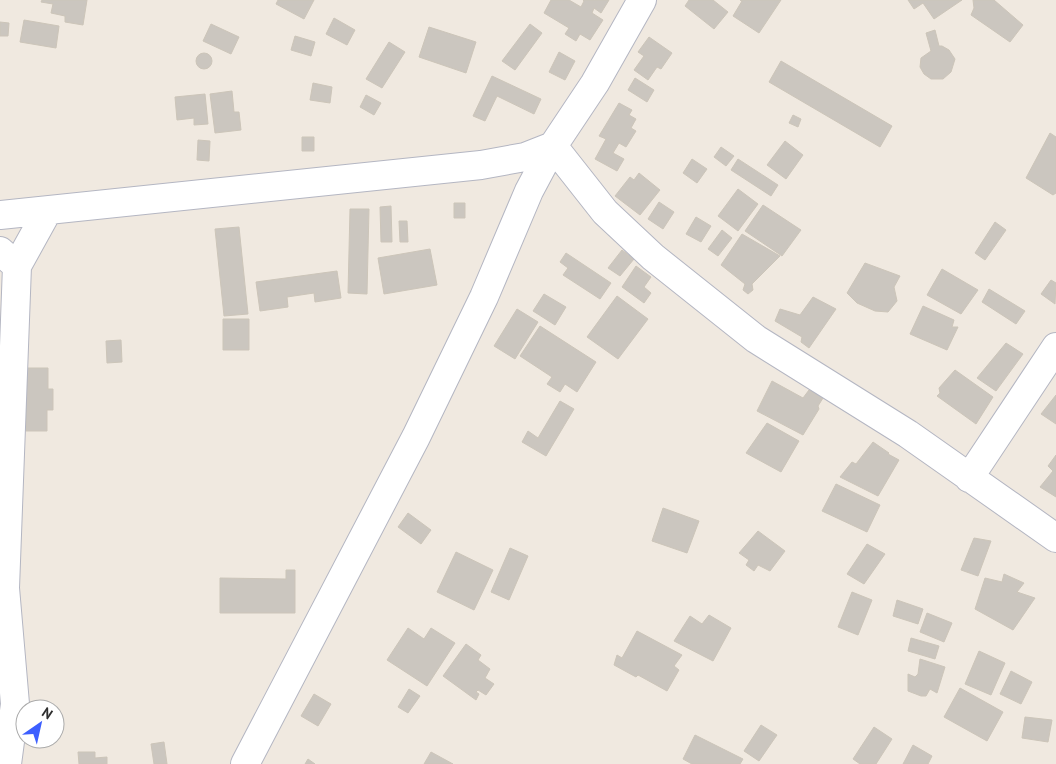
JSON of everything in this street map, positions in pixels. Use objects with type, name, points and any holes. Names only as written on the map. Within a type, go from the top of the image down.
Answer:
[{"type":"street","points":[[245,764],[416,437],[484,297],[529,191],[553,146],[595,83],[642,0]]},
{"type":"street","points":[[0,215],[481,165],[525,157],[553,146]]},
{"type":"street","points":[[553,146],[605,212],[654,257],[756,339],[908,434],[1056,538]]},
{"type":"street","points":[[7,764],[15,704],[5,588],[9,258],[48,210]]},
{"type":"street","points":[[969,478],[1056,347]]},
{"type":"building","points":[[42,0],[87,0],[83,25],[65,22],[65,16],[51,13],[53,4],[41,2]]},
{"type":"building","points":[[278,0],[314,0],[304,19],[276,4]]},
{"type":"building","points":[[551,0],[569,0],[581,7],[583,0],[609,0],[601,13],[594,8],[592,13],[603,20],[590,40],[580,34],[576,41],[565,34],[569,28],[544,13]]},
{"type":"building","points":[[689,0],[713,0],[728,12],[714,29],[685,6]]},
{"type":"building","points":[[740,0],[781,0],[759,33],[733,16],[742,1]]},
{"type":"building","points":[[908,0],[962,0],[934,19],[923,3],[914,9]]},
{"type":"building","points":[[973,0],[994,0],[1023,25],[1010,42],[971,15],[974,8]]},
{"type":"building","points":[[334,18],[355,30],[347,45],[326,34]]},
{"type":"building","points":[[24,20],[59,26],[56,48],[20,42]]},
{"type":"building","points":[[0,22],[9,23],[8,36],[0,36]]},
{"type":"building","points":[[211,24],[239,37],[231,54],[203,41]]},
{"type":"building","points":[[530,24],[542,33],[515,70],[502,61]]},
{"type":"building","points":[[429,27],[476,42],[466,73],[419,57]]},
{"type":"building","points":[[935,30],[939,46],[949,50],[955,59],[951,72],[943,79],[931,79],[924,74],[920,67],[921,58],[931,51],[926,33]]},
{"type":"building","points":[[295,36],[315,42],[311,56],[291,50]]},
{"type":"building","points":[[649,37],[672,53],[661,69],[657,67],[648,80],[634,70],[644,56],[638,52]]},
{"type":"building","points":[[389,42],[405,52],[382,88],[366,79]]},
{"type":"building","points":[[559,52],[575,61],[565,80],[549,72]]},
{"type":"building","points":[[204,53],[212,61],[204,69],[196,61]]},
{"type":"building","points":[[781,61],[892,126],[880,147],[769,82]]},
{"type":"building","points":[[492,76],[541,99],[534,114],[497,96],[485,121],[473,116]]},
{"type":"building","points":[[635,78],[654,90],[647,102],[628,90]]},
{"type":"building","points":[[313,83],[332,87],[330,103],[310,100]]},
{"type":"building","points":[[232,91],[234,112],[239,112],[241,130],[215,133],[210,94]]},
{"type":"building","points":[[205,94],[208,124],[194,125],[194,118],[177,120],[175,97]]},
{"type":"building","points":[[366,95],[381,103],[374,115],[360,107]]},
{"type":"building","points":[[619,103],[632,110],[629,115],[636,119],[631,128],[636,131],[626,147],[619,143],[613,153],[624,159],[617,171],[595,159],[606,139],[599,136]]},
{"type":"building","points":[[793,115],[801,119],[798,127],[789,123]]},
{"type":"building","points":[[1050,133],[1056,137],[1056,193],[1053,195],[1026,178]]},
{"type":"building","points":[[302,137],[314,137],[314,151],[302,151]]},
{"type":"building","points":[[198,140],[210,141],[209,161],[197,160]]},
{"type":"building","points":[[785,141],[803,155],[786,179],[767,165]]},
{"type":"building","points":[[721,147],[734,156],[726,166],[714,157]]},
{"type":"building","points":[[692,159],[707,169],[697,183],[683,173]]},
{"type":"building","points":[[738,159],[778,185],[771,196],[731,170]]},
{"type":"building","points":[[639,173],[660,190],[640,215],[615,196],[630,177],[634,180]]},
{"type":"building","points":[[738,189],[758,204],[738,231],[718,216]]},
{"type":"building","points":[[659,202],[674,212],[663,229],[648,219]]},
{"type":"building","points":[[454,203],[465,203],[465,218],[454,218]]},
{"type":"building","points":[[763,205],[801,230],[782,256],[745,231]]},
{"type":"building","points":[[391,206],[392,242],[381,242],[380,207]]},
{"type":"building","points":[[350,209],[369,209],[367,294],[348,293]]},
{"type":"building","points":[[696,217],[711,226],[701,242],[686,234]]},
{"type":"building","points":[[399,221],[407,221],[408,242],[400,242]]},
{"type":"building","points":[[995,222],[1006,230],[985,260],[975,253]]},
{"type":"building","points":[[239,227],[248,314],[224,316],[215,229]]},
{"type":"building","points":[[722,230],[732,238],[718,256],[708,249]]},
{"type":"building","points":[[742,234],[780,256],[752,284],[753,290],[748,294],[743,290],[745,284],[721,265]]},
{"type":"building","points":[[430,249],[437,285],[384,294],[378,258]]},
{"type":"building","points":[[622,250],[634,259],[620,276],[608,268]]},
{"type":"building","points":[[566,253],[611,283],[600,299],[563,275],[568,268],[560,262]]},
{"type":"building","points":[[865,263],[900,276],[894,287],[897,301],[888,312],[875,311],[857,303],[847,293]]},
{"type":"building","points":[[636,266],[651,277],[644,287],[651,293],[644,303],[622,287]]},
{"type":"building","points":[[942,269],[978,290],[961,314],[927,295]]},
{"type":"building","points":[[337,271],[341,298],[315,302],[314,293],[287,297],[288,307],[260,311],[256,282]]},
{"type":"building","points":[[1051,280],[1056,283],[1055,304],[1041,294]]},
{"type":"building","points":[[989,289],[1025,311],[1016,324],[982,302]]},
{"type":"building","points":[[544,294],[566,307],[555,325],[533,311]]},
{"type":"building","points":[[617,296],[648,319],[618,359],[587,337]]},
{"type":"building","points":[[813,297],[836,309],[809,348],[801,342],[802,337],[775,321],[780,309],[800,315]]},
{"type":"building","points":[[923,306],[954,320],[952,327],[958,327],[947,350],[910,334]]},
{"type":"building","points":[[517,309],[538,322],[515,359],[494,346]]},
{"type":"building","points":[[223,319],[249,319],[249,350],[223,350]]},
{"type":"building","points":[[540,326],[596,362],[577,392],[565,384],[560,392],[547,384],[552,377],[520,356]]},
{"type":"building","points":[[121,340],[122,362],[107,363],[106,341]]},
{"type":"building","points":[[1006,343],[1023,354],[996,391],[977,378]]},
{"type":"building","points":[[27,368],[48,368],[48,389],[53,389],[53,410],[47,410],[47,431],[26,431],[26,410],[22,410],[22,389],[27,389]]},
{"type":"building","points":[[955,370],[993,397],[976,424],[937,396],[940,393],[939,388]]},
{"type":"building","points":[[772,381],[803,398],[809,390],[823,398],[818,406],[819,409],[803,435],[757,411]]},
{"type":"building","points":[[1056,395],[1056,424],[1041,414]]},
{"type":"building","points":[[560,401],[574,409],[546,456],[522,442],[528,431],[538,438]]},
{"type":"building","points":[[767,423],[799,441],[781,472],[746,453]]},
{"type":"building","points":[[873,442],[899,460],[878,496],[840,477],[852,462],[856,464]]},
{"type":"building","points":[[1056,455],[1056,497],[1040,487],[1053,471],[1048,466]]},
{"type":"building","points":[[836,484],[880,505],[867,532],[822,511]]},
{"type":"building","points":[[663,508],[699,521],[687,553],[652,541]]},
{"type":"building","points":[[408,513],[431,530],[421,544],[398,527]]},
{"type":"building","points":[[758,531],[785,551],[770,571],[758,565],[754,571],[746,565],[749,560],[739,553]]},
{"type":"building","points":[[974,538],[991,541],[978,576],[961,570]]},
{"type":"building","points":[[867,544],[885,554],[864,584],[847,574]]},
{"type":"building","points":[[510,548],[528,556],[509,600],[491,592]]},
{"type":"building","points":[[456,552],[493,570],[474,610],[437,592]]},
{"type":"building","points":[[286,570],[295,570],[295,613],[220,613],[220,578],[286,579]]},
{"type":"building","points":[[1004,574],[1024,583],[1017,592],[1035,598],[1013,630],[975,609],[985,578],[1002,582]]},
{"type":"building","points":[[852,592],[872,600],[858,635],[838,627]]},
{"type":"building","points":[[897,600],[923,609],[918,624],[893,616]]},
{"type":"building","points":[[927,613],[952,623],[944,642],[920,632]]},
{"type":"building","points":[[709,615],[731,628],[713,661],[674,641],[690,616],[702,624]]},
{"type":"building","points":[[408,628],[424,639],[431,628],[455,643],[427,686],[387,660]]},
{"type":"building","points":[[637,631],[682,655],[674,666],[679,670],[667,691],[638,675],[636,677],[614,665],[617,655],[622,658]]},
{"type":"building","points":[[911,638],[939,646],[935,659],[908,651]]},
{"type":"building","points":[[466,644],[481,655],[478,660],[490,669],[485,678],[494,684],[486,695],[478,690],[476,692],[479,694],[476,700],[443,676]]},
{"type":"building","points":[[979,651],[1005,663],[991,695],[965,684]]},
{"type":"building","points":[[920,659],[945,667],[937,693],[930,689],[926,696],[921,696],[908,691],[908,674],[915,677],[918,674]]},
{"type":"building","points":[[1011,671],[1032,682],[1021,704],[1000,694]]},
{"type":"building","points":[[960,688],[1003,712],[987,741],[944,717]]},
{"type":"building","points":[[409,689],[420,696],[408,713],[398,707]]},
{"type":"building","points":[[314,694],[331,704],[318,726],[301,716]]},
{"type":"building","points":[[1025,717],[1052,720],[1048,742],[1022,738]]},
{"type":"building","points":[[761,725],[777,735],[759,761],[744,751]]},
{"type":"building","points":[[874,727],[892,739],[876,764],[860,764],[853,759]]},
{"type":"building","points":[[695,735],[743,759],[740,764],[692,764],[683,759]]},
{"type":"building","points":[[164,742],[167,764],[154,764],[151,744]]},
{"type":"building","points":[[913,745],[932,756],[928,764],[903,764]]},
{"type":"building","points":[[78,752],[95,752],[95,758],[107,757],[107,764],[79,764]]},
{"type":"building","points":[[431,752],[453,764],[424,764]]},
{"type":"building","points":[[308,759],[315,764],[305,764]]}]
